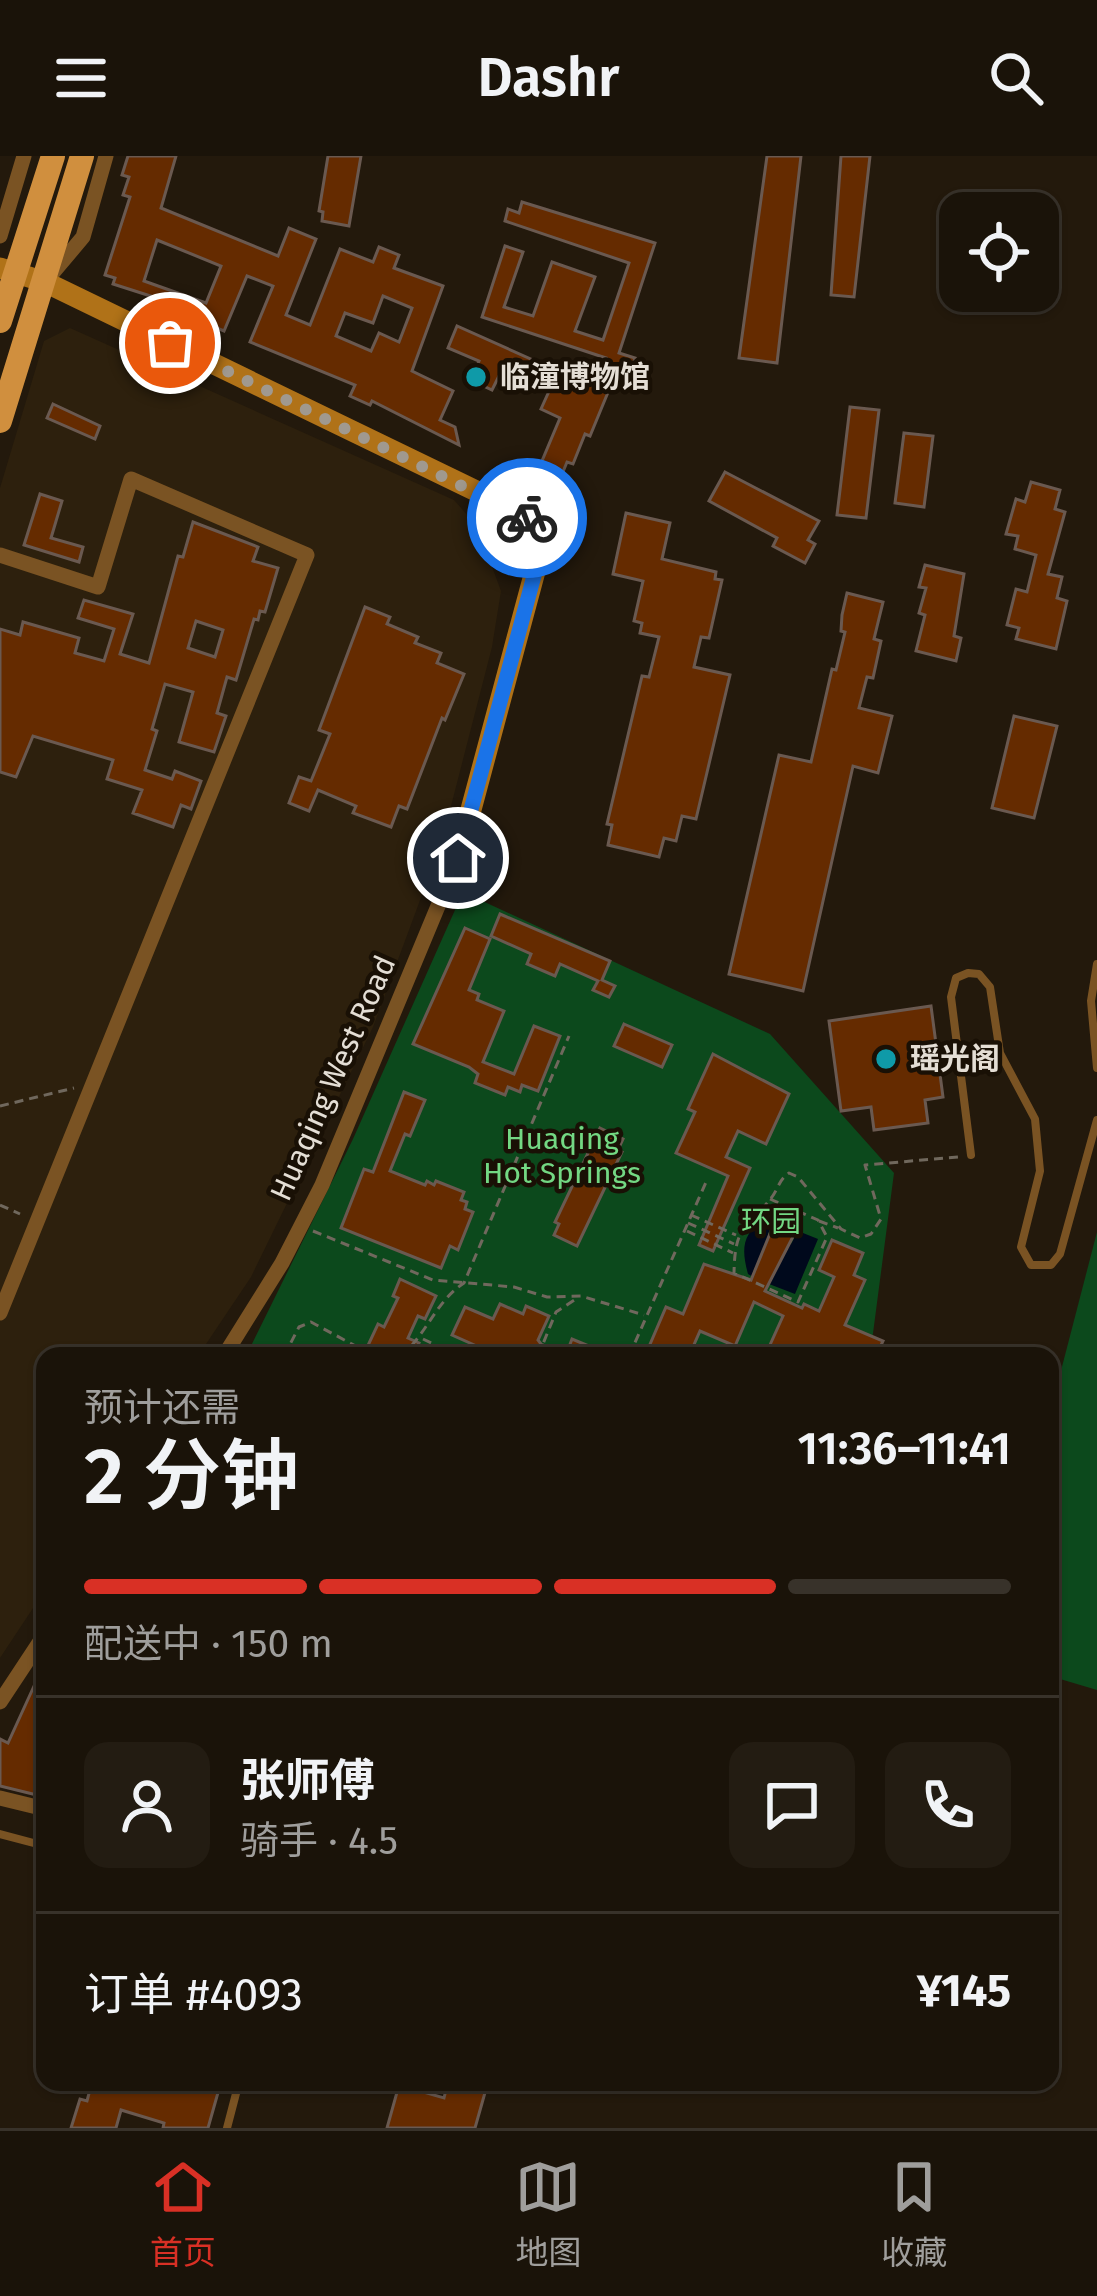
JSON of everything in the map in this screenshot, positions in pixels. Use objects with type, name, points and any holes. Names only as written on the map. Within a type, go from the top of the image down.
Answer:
[{"type":"main road","points":[[0,322],[8,270],[53,156]]},
{"type":"main road","points":[[0,421],[82,156]]},
{"type":"street","points":[[0,236],[24,156]]},
{"type":"street","points":[[8,270],[45,282],[82,237],[106,156]]},
{"type":"street","name":"Huaqing West Road","points":[[45,282],[514,510],[545,535],[458,858],[356,1108],[301,1226],[229,1347]]},
{"type":"street","points":[[0,555],[98,587],[131,479],[307,554],[0,1313]]},
{"type":"street","points":[[0,1702],[36,1648]]},
{"type":"street","points":[[0,1798],[36,1807]]},
{"type":"lane","points":[[1097,964],[1091,1001],[1097,1068]]},
{"type":"lane","points":[[971,1156],[951,990],[956,978],[968,973],[979,974],[990,987],[1000,1053],[1035,1119],[1040,1172],[1021,1247],[1031,1264],[1051,1265],[1060,1254],[1097,1120]]},
{"type":"lane","points":[[0,1834],[36,1844]]},
{"type":"lane","points":[[227,2128],[237,2091]]},
{"type":"path","points":[[412,1347],[422,1338],[446,1295],[464,1283],[568,1036]]},
{"type":"path","points":[[0,1106],[96,1082]]},
{"type":"path","points":[[770,1199],[855,1237],[866,1236],[881,1219],[865,1165],[971,1156]]},
{"type":"path","points":[[818,1220],[827,1237],[798,1302],[734,1273],[738,1236],[781,1179],[794,1174],[841,1229]]},
{"type":"path","points":[[632,1347],[707,1180]]},
{"type":"path","points":[[0,1205],[38,1222]]},
{"type":"path","points":[[692,1215],[738,1236]]},
{"type":"path","points":[[687,1223],[736,1245]]},
{"type":"path","points":[[301,1226],[433,1280],[533,1290],[547,1297],[581,1296],[644,1316]]},
{"type":"path","points":[[684,1230],[735,1253]]},
{"type":"path","points":[[542,1347],[556,1312],[581,1296]]},
{"type":"path","points":[[288,1347],[298,1328],[311,1322],[357,1347]]},
{"type":"path","points":[[422,1338],[440,1347]]},
{"type":"shaded area","points":[[70,328],[454,500],[477,526],[501,591],[492,647],[442,841],[373,1027],[251,1277],[204,1347],[36,1347],[36,1604],[0,1658],[0,488],[44,341]]},
{"type":"green space","name":"Huaqing Hot Springs","points":[[463,892],[770,1034],[894,1173],[872,1341],[870,1347],[250,1347],[353,1139]]},
{"type":"green space","points":[[1097,1232],[1097,1690],[1059,1679],[1059,1378]]},
{"type":"water","points":[[766,1217],[774,1220],[768,1234],[791,1244],[798,1231],[818,1239],[795,1294],[769,1284],[785,1250],[753,1277],[748,1274],[745,1242]]},
{"type":"building","points":[[128,156],[176,156],[161,208],[278,256],[289,228],[316,239],[286,315],[310,325],[340,249],[373,262],[379,247],[399,255],[394,268],[443,286],[412,371],[453,391],[440,420],[455,427],[459,445],[372,401],[370,405],[350,396],[355,385],[250,342],[273,286],[247,276],[224,331],[161,305],[163,300],[113,284],[115,278],[105,275],[130,197],[123,195],[129,177],[122,175]],"holes":[[[157,240],[221,266],[206,303],[144,281]],[[383,296],[412,308],[399,342],[379,333],[371,351],[336,336],[345,313],[373,323]]]},
{"type":"building","points":[[328,156],[361,156],[349,226],[322,221],[319,211]]},
{"type":"building","points":[[767,156],[801,156],[777,363],[739,358]]},
{"type":"building","points":[[841,156],[870,156],[854,297],[831,295]]},
{"type":"building","points":[[522,202],[655,243],[619,353],[635,358],[630,372],[618,368],[590,436],[585,434],[573,464],[567,462],[556,489],[534,480],[560,418],[541,409],[550,389],[508,370],[492,390],[471,380],[479,361],[448,348],[457,326],[589,385],[596,383],[606,358],[482,317],[505,246],[523,252],[504,307],[533,316],[552,262],[595,277],[575,331],[603,340],[629,263],[505,221],[508,209],[519,213]]},
{"type":"building","points":[[53,404],[100,426],[95,439],[47,418]]},
{"type":"building","points":[[850,407],[879,410],[866,518],[837,515]]},
{"type":"building","points":[[904,433],[933,436],[924,507],[895,503]]},
{"type":"building","points":[[725,472],[819,521],[808,540],[815,544],[805,563],[773,546],[777,538],[709,501]]},
{"type":"building","points":[[1031,482],[1060,490],[1055,509],[1065,512],[1048,574],[1062,577],[1057,598],[1067,601],[1056,649],[1016,639],[1019,628],[1007,625],[1016,589],[1027,592],[1036,555],[1015,549],[1018,536],[1006,534],[1016,499],[1025,502]]},
{"type":"building","points":[[40,494],[62,501],[51,538],[83,547],[79,562],[24,545]]},
{"type":"building","points":[[626,513],[670,523],[662,559],[716,572],[715,579],[722,580],[709,638],[701,637],[694,667],[730,675],[696,819],[682,816],[676,841],[664,838],[659,857],[608,845],[612,825],[607,824],[642,676],[649,677],[659,637],[640,633],[642,623],[634,621],[643,581],[613,574]]},
{"type":"building","points":[[193,522],[258,547],[253,561],[278,568],[265,612],[254,619],[236,680],[227,677],[217,713],[226,716],[214,752],[179,742],[193,692],[165,684],[145,770],[172,779],[175,771],[201,781],[191,809],[181,805],[173,827],[133,813],[142,790],[107,779],[113,760],[33,736],[16,777],[0,772],[0,629],[20,635],[23,622],[79,638],[75,653],[104,661],[114,629],[78,618],[84,600],[133,614],[120,654],[149,663],[178,556],[183,557]],"holes":[[[196,621],[223,630],[215,657],[188,648]]]},
{"type":"building","points":[[925,565],[964,574],[954,636],[961,638],[956,661],[916,651],[925,615],[919,613],[926,588],[919,587]]},
{"type":"building","points":[[847,593],[883,602],[874,639],[881,641],[873,678],[867,677],[859,708],[892,716],[878,773],[853,766],[803,991],[729,974],[779,755],[811,762],[845,632],[841,631]]},
{"type":"building","points":[[365,607],[390,617],[387,624],[418,637],[415,643],[441,653],[437,663],[464,674],[407,809],[399,806],[391,827],[353,813],[356,806],[318,790],[309,811],[289,803],[299,777],[311,781],[330,734],[319,730]]},
{"type":"building","points":[[1014,716],[1057,726],[1034,818],[992,808]]},
{"type":"building","points":[[500,914],[610,961],[602,980],[615,986],[609,997],[593,990],[598,981],[560,964],[555,976],[527,964],[531,954],[491,936]]},
{"type":"building","points":[[465,928],[490,939],[469,990],[479,994],[477,1000],[504,1011],[483,1062],[514,1074],[534,1026],[560,1036],[538,1091],[522,1085],[520,1092],[508,1087],[505,1095],[475,1083],[478,1074],[469,1067],[413,1044]]},
{"type":"building","name":"瑶光阁","points":[[931,1006],[943,1097],[925,1100],[928,1123],[874,1130],[871,1107],[841,1111],[829,1021]]},
{"type":"building","points":[[624,1024],[672,1045],[662,1067],[614,1046]]},
{"type":"building","points":[[713,1054],[789,1094],[766,1144],[738,1131],[726,1157],[750,1168],[713,1251],[699,1245],[728,1176],[676,1153],[695,1112],[688,1109]]},
{"type":"building","points":[[404,1092],[425,1100],[390,1171],[425,1185],[436,1181],[464,1192],[465,1209],[473,1212],[458,1250],[450,1246],[441,1268],[341,1228],[364,1169],[373,1172]]},
{"type":"building","points":[[600,1128],[623,1139],[618,1150],[622,1152],[577,1246],[554,1235],[559,1224],[555,1222]]},
{"type":"building","points":[[778,1214],[800,1223],[765,1291],[802,1308],[804,1304],[819,1311],[834,1277],[819,1270],[832,1240],[863,1253],[854,1275],[865,1280],[845,1325],[883,1341],[880,1347],[769,1347],[783,1316],[754,1302],[735,1346],[700,1331],[693,1347],[649,1347],[666,1307],[683,1314],[704,1264],[751,1280]]},
{"type":"building","points":[[400,1279],[436,1296],[425,1319],[418,1316],[408,1338],[419,1343],[417,1347],[367,1347],[378,1324],[384,1327],[398,1298],[393,1296]]},
{"type":"building","points":[[500,1304],[523,1314],[526,1306],[549,1316],[538,1340],[548,1347],[479,1347],[452,1335],[465,1307],[493,1319]]},
{"type":"building","points":[[36,1682],[36,1795],[0,1786],[0,1739],[8,1743]]},
{"type":"building","points":[[90,2091],[218,2091],[208,2128],[163,2128],[164,2123],[121,2110],[116,2128],[71,2128],[80,2099],[87,2101]]},
{"type":"building","points":[[397,2091],[444,2098],[446,2091],[485,2091],[475,2128],[387,2128]]},
{"type":"way so far","points":[[170,343],[527,518]]},
{"type":"place","name":"临潼博物馆","points":[[476,377]]},
{"type":"place","name":"瑶光阁","points":[[886,1059]]},
{"type":"route","points":[[458,858],[545,535],[527,518]]},
{"type":"park label","name":"环园","points":[[771,1222]]}]
